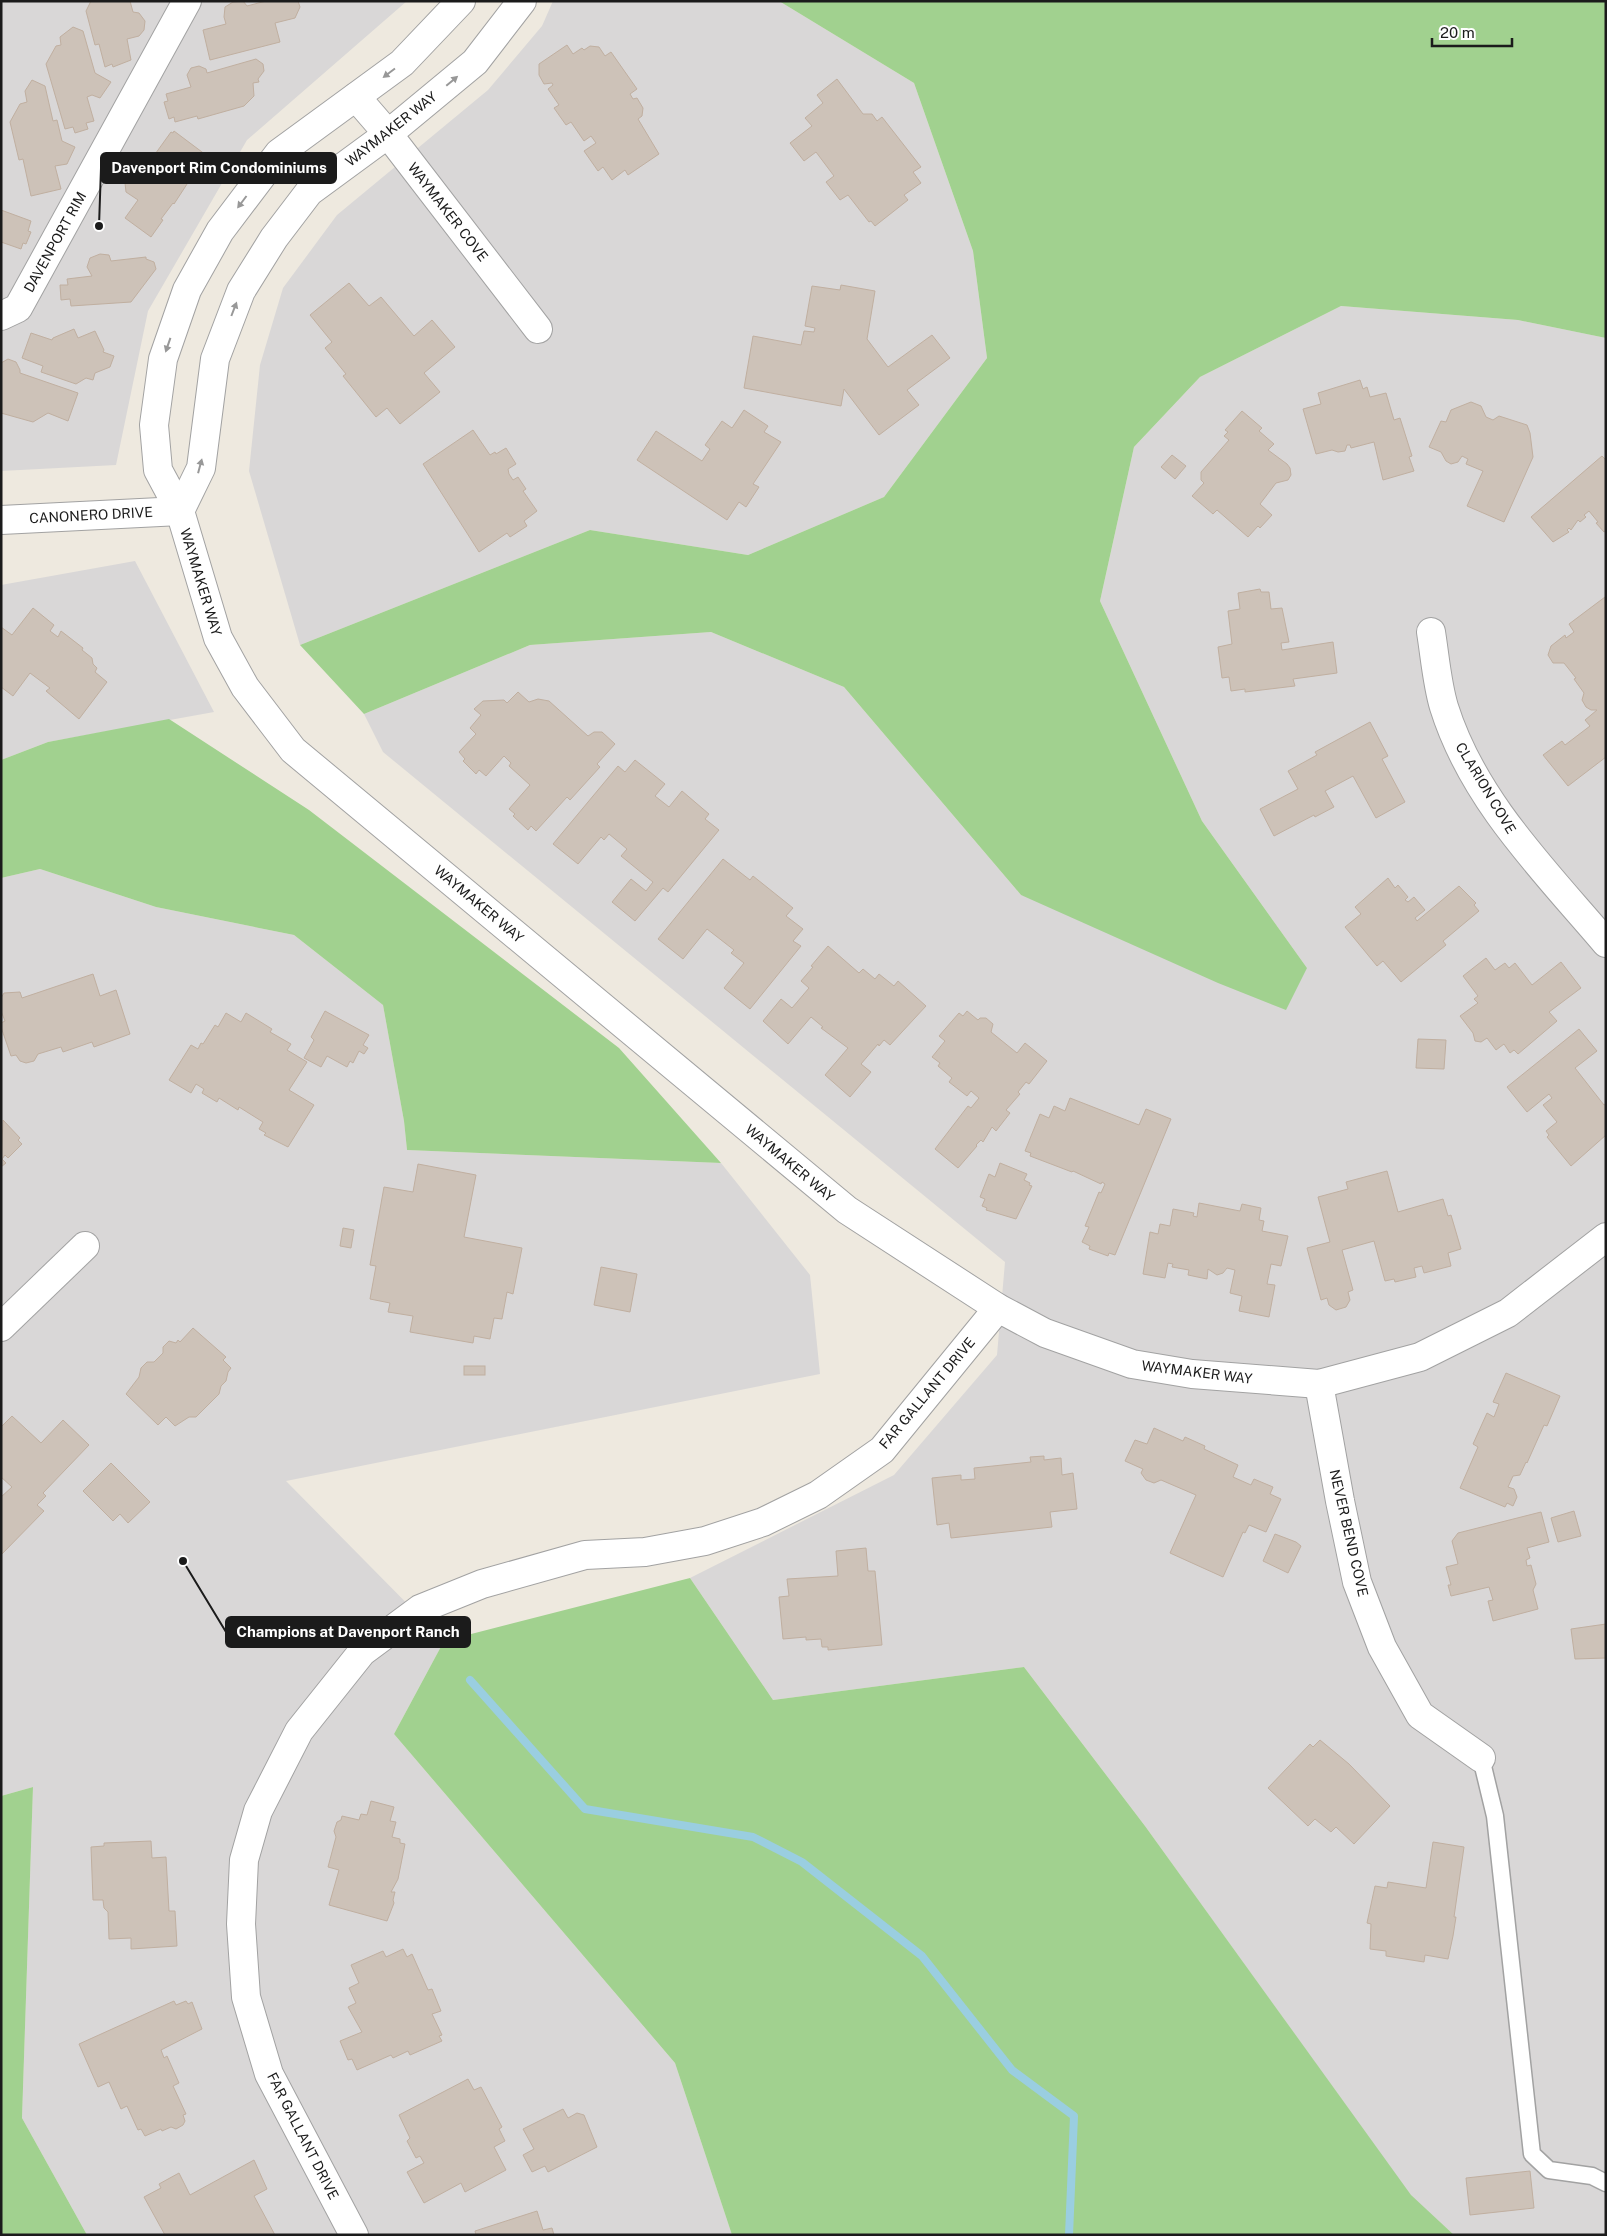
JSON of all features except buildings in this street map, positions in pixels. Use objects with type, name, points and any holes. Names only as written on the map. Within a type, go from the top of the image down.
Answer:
[{"type":"street","name":"DAVENPORT RIM","points":[[1,316],[18,308],[187,1]]},
{"type":"street","name":"WAYMAKER WAY","points":[[461,1],[402,63],[279,152],[220,231],[187,290],[163,358],[154,425],[158,470],[180,510],[218,638],[245,687],[293,750],[847,1210],[998,1308],[1045,1333],[1132,1364],[1192,1374],[1319,1384],[1420,1357],[1508,1313],[1606,1236]]},
{"type":"street","name":"WAYMAKER WAY","points":[[180,510],[201,468],[215,359],[241,291],[274,238],[309,192],[388,134],[475,62],[522,1]]},
{"type":"street","name":"WAYMAKER COVE","points":[[356,97],[388,134],[538,329]]},
{"type":"street","name":"CANONERO DRIVE","points":[[1,520],[180,510]]},
{"type":"street","name":"CLARION COVE","points":[[1431,632],[1443,706],[1460,748],[1505,824],[1606,944]]},
{"type":"street","points":[[1,1327],[84,1246]]},
{"type":"street","name":"FAR GALLANT DRIVE","points":[[354,2235],[269,2074],[246,1998],[241,1924],[244,1860],[258,1811],[299,1731],[362,1652],[420,1609],[482,1584],[585,1555],[645,1552],[705,1541],[763,1522],[818,1495],[882,1450],[998,1308]]},
{"type":"street","name":"NEVER BEND COVE","points":[[1319,1384],[1357,1582],[1382,1647],[1420,1715],[1481,1758]]},
{"type":"lane","points":[[1481,1758],[1495,1816],[1532,2154],[1549,2170],[1592,2176],[1606,2183]]},
{"type":"shaded area","points":[[1,1],[407,1],[247,140],[148,311],[116,465],[1,471]]},
{"type":"shaded area","points":[[553,1],[779,1],[914,83],[973,251],[987,358],[884,497],[748,555],[590,530],[300,645],[249,471],[260,365],[283,288],[337,215],[488,90],[542,26]]},
{"type":"shaded area","points":[[1341,306],[1518,320],[1606,338],[1606,2235],[1454,2235],[1411,2196],[1145,1826],[1024,1667],[773,1700],[690,1578],[894,1475],[997,1355],[1005,1262],[383,752],[364,714],[530,645],[711,632],[844,687],[1021,895],[1307,968],[1202,821],[1100,601],[1134,447],[1200,377]]},
{"type":"shaded area","points":[[135,561],[214,712],[48,742],[1,760],[1,585]]},
{"type":"shaded area","points":[[40,869],[156,907],[294,935],[383,1005],[404,1121],[407,1150],[721,1163],[810,1275],[820,1374],[286,1481],[444,1641],[394,1734],[675,2063],[732,2235],[87,2235],[22,2118],[33,1787],[1,1796],[1,878]]},
{"type":"green space","points":[[779,1],[1606,1],[1606,338],[1518,320],[1341,306],[1200,377],[1134,447],[1100,601],[1202,821],[1307,968],[1286,1010],[1218,983],[1021,895],[844,687],[711,632],[530,645],[364,714],[300,645],[590,530],[748,555],[884,497],[987,358],[973,251],[914,83]]},
{"type":"green space","points":[[169,719],[309,810],[619,1048],[721,1163],[407,1150],[404,1121],[383,1005],[294,935],[156,907],[40,869],[1,878],[1,760],[48,742]]},
{"type":"green space","points":[[690,1578],[773,1700],[1024,1667],[1145,1826],[1411,2195],[1454,2235],[732,2235],[675,2063],[394,1734],[444,1641]]},
{"type":"green space","points":[[33,1787],[22,2118],[87,2235],[1,2235],[1,1796]]},
{"type":"waterway","points":[[470,1680],[585,1809],[753,1837],[802,1862],[922,1956],[1012,2070],[1074,2116],[1069,2235]]},
{"type":"place","name":"Davenport Rim Condominiums","points":[[99,226]]},
{"type":"place","name":"Champions at Davenport Ranch","points":[[183,1561]]}]
